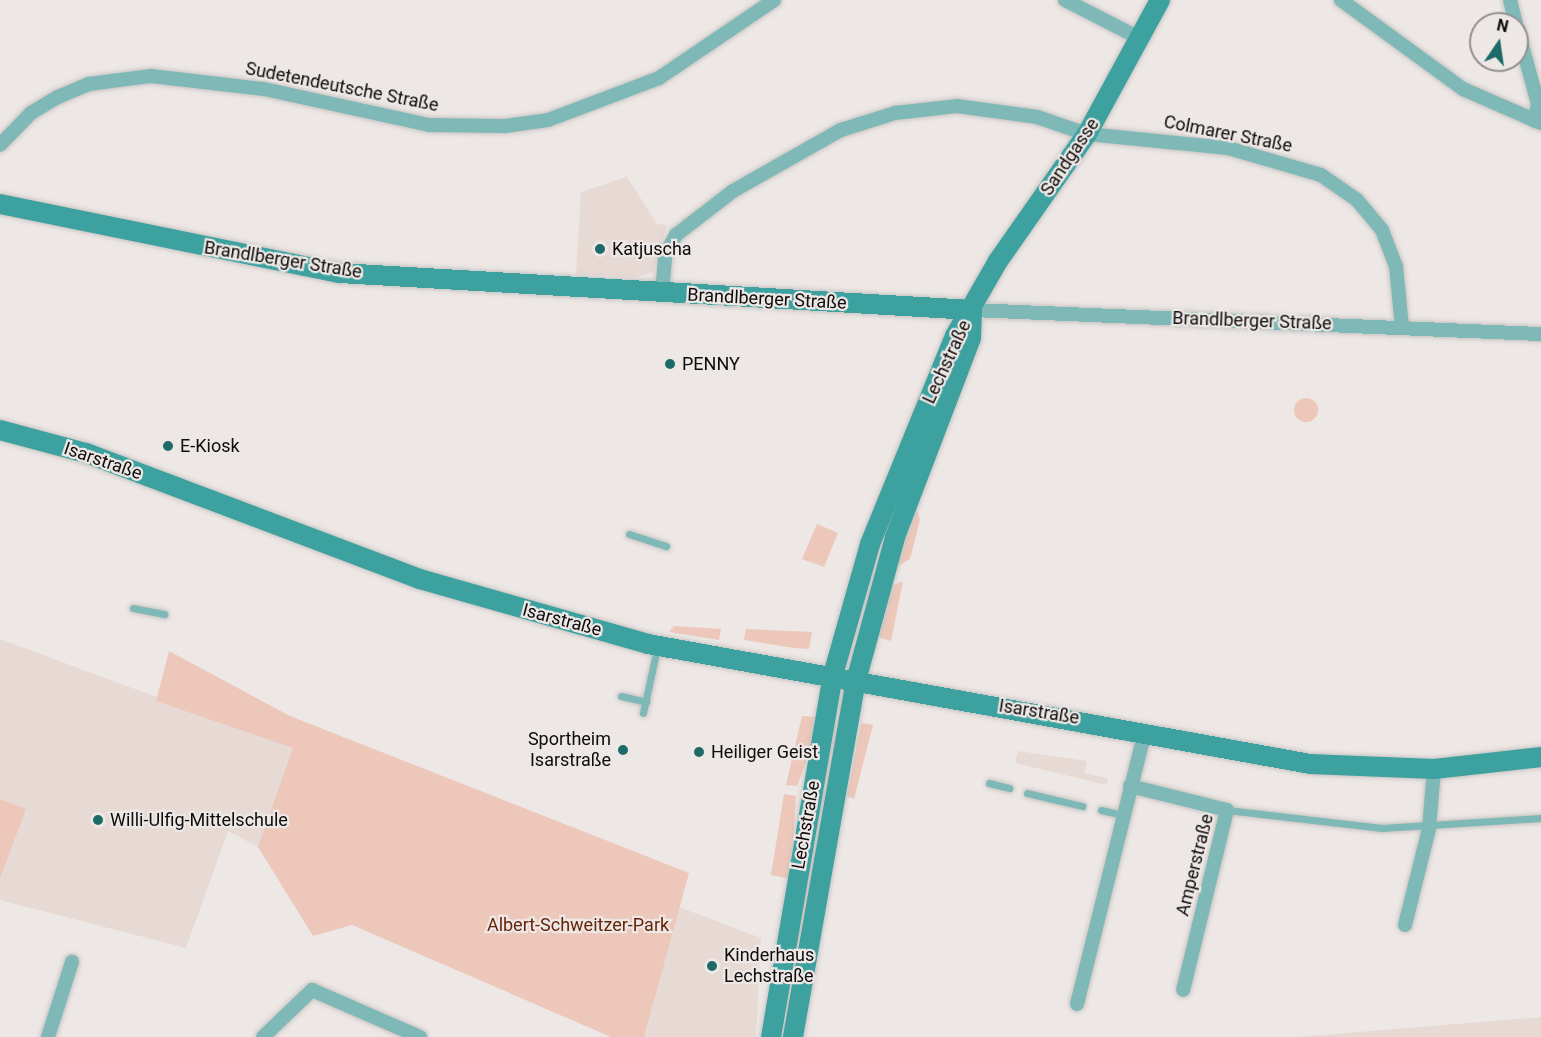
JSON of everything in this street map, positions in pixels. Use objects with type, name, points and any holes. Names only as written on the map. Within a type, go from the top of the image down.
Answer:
[{"type":"street","name":"Sudetendeutsche Straße","points":[[0,145],[31,113],[58,97],[88,84],[151,75],[264,89],[429,125],[506,126],[548,120],[659,78],[774,0]]},
{"type":"street","points":[[1065,0],[1141,39]]},
{"type":"street","name":"Sandgasse","points":[[972,310],[998,261],[1087,134],[1141,39],[1160,0]]},
{"type":"street","points":[[1347,2],[1463,89],[1537,122],[1538,104],[1529,72]]},
{"type":"street","name":"Colmarer Straße","points":[[662,293],[665,255],[676,235],[733,191],[841,130],[895,113],[957,106],[1037,117],[1087,134],[1228,148],[1321,175],[1357,200],[1382,230],[1396,266],[1402,327]]},
{"type":"street","name":"Brandlberger Straße","points":[[0,204],[340,273],[972,310],[1541,334]]},
{"type":"street","name":"Lechstraße","points":[[771,1037],[833,675],[870,544],[955,336],[972,310]]},
{"type":"street","name":"Lechstraße","points":[[793,1037],[856,681],[895,537],[971,338],[972,310]]},
{"type":"street","name":"Isarstraße","points":[[0,430],[96,457],[420,579],[658,646],[1145,731],[1310,764],[1434,769],[1541,758]]},
{"type":"street","points":[[1077,1004],[1145,731]]},
{"type":"street","points":[[1405,925],[1429,829],[1434,769]]},
{"type":"street","name":"Amperstraße","points":[[1130,786],[1227,810],[1183,990]]},
{"type":"street","points":[[48,1037],[72,962]]},
{"type":"street","points":[[263,1037],[312,990],[420,1037]]},
{"type":"lane","points":[[628,534],[666,546]]},
{"type":"lane","points":[[133,608],[164,614]]},
{"type":"lane","points":[[643,713],[658,646]]},
{"type":"lane","points":[[621,696],[646,702]]},
{"type":"lane","points":[[989,783],[1009,788]]},
{"type":"lane","points":[[1027,793],[1082,806]]},
{"type":"lane","points":[[1101,810],[1123,815]]},
{"type":"lane","points":[[1227,810],[1345,826],[1429,829],[1541,818]]},
{"type":"shaded area","points":[[627,177],[657,224],[667,225],[653,272],[636,277],[576,274],[581,192]]},
{"type":"shaded area","points":[[0,639],[294,748],[258,847],[228,831],[186,948],[0,900]]},
{"type":"shaded area","points":[[1018,751],[1087,761],[1084,773],[1108,778],[1107,785],[1015,763]]},
{"type":"shaded area","name":"Kinderhaus Lechstraße","points":[[679,907],[761,938],[756,1037],[644,1037]]},
{"type":"shaded area","points":[[1541,1017],[1541,1037],[1298,1037]]},
{"type":"green space","points":[[1306,398],[1315,401],[1318,410],[1315,419],[1306,422],[1297,419],[1294,410],[1297,401]]},
{"type":"green space","points":[[915,505],[920,520],[910,559],[894,568]]},
{"type":"green space","points":[[817,524],[838,533],[824,567],[802,559]]},
{"type":"green space","points":[[903,581],[891,641],[878,637],[889,587]]},
{"type":"green space","points":[[674,626],[721,629],[719,640],[669,632]]},
{"type":"green space","points":[[746,629],[812,632],[809,649],[744,640]]},
{"type":"green space","name":"Albert-Schweitzer-Park","points":[[169,651],[290,716],[689,873],[644,1037],[611,1037],[352,925],[313,936],[258,847],[293,748],[156,701]]},
{"type":"green space","points":[[802,716],[818,717],[810,752],[797,786],[786,785]]},
{"type":"green space","points":[[832,720],[837,720],[803,936],[797,934]]},
{"type":"green space","points":[[861,723],[873,725],[854,799],[847,796]]},
{"type":"green space","points":[[784,794],[796,796],[791,879],[771,875]]},
{"type":"green space","points":[[0,799],[26,809],[0,878]]},
{"type":"place","name":"Katjuscha","points":[[600,249]]},
{"type":"place","name":"PENNY","points":[[670,364]]},
{"type":"place","name":"E-Kiosk","points":[[168,446]]},
{"type":"place","name":"Sportheim Isarstraße","points":[[623,750]]},
{"type":"place","name":"Heiliger Geist","points":[[699,752]]},
{"type":"place","name":"Willi-Ulfig-Mittelschule","points":[[98,820]]},
{"type":"place","name":"Kinderhaus Lechstraße","points":[[712,966]]}]
